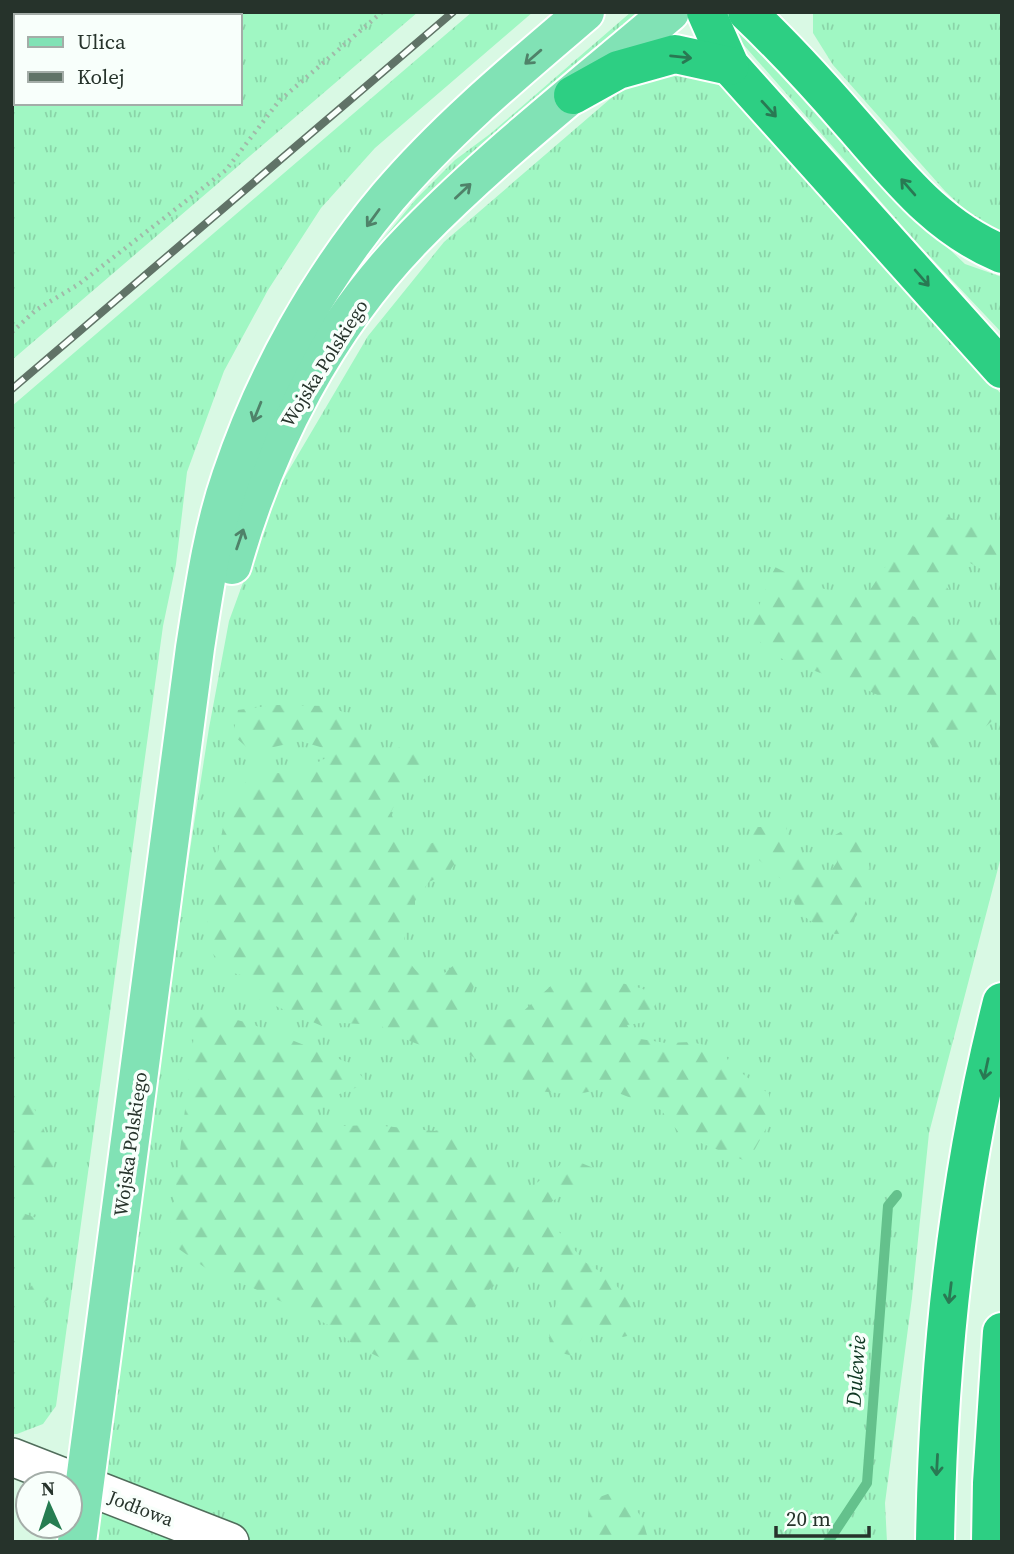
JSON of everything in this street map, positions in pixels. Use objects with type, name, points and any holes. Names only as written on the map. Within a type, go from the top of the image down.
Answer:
[{"type":"highway","points":[[706,12],[730,66],[1002,369]]},
{"type":"highway","points":[[747,12],[792,54],[916,196],[957,231],[1002,254]]},
{"type":"highway","points":[[789,12],[792,54]]},
{"type":"highway","points":[[573,95],[618,70],[675,54],[730,66]]},
{"type":"highway","points":[[935,1542],[939,1421],[947,1313],[964,1185],[981,1092],[1002,1002]]},
{"type":"highway","points":[[991,1542],[1002,1332]]},
{"type":"main road","name":"Wojska Polskiego","points":[[78,1542],[195,648],[211,546],[230,478],[284,352],[326,282],[388,198],[450,132],[585,12]]},
{"type":"main road","name":"Wojska Polskiego","points":[[183,747],[237,546],[287,418],[343,324],[379,276],[415,236],[491,164],[670,12]]},
{"type":"street","name":"Jodłowa","points":[[12,1457],[230,1542]]},
{"type":"path","points":[[12,332],[36,310],[79,284],[226,170],[279,102],[382,12]]},
{"type":"green space","points":[[12,12],[418,12],[12,360]]},
{"type":"green space","points":[[472,12],[533,12],[375,148],[321,208],[268,290],[224,371],[187,472],[176,564],[163,626],[56,1406],[43,1424],[12,1434],[12,406]]},
{"type":"green space","points":[[631,12],[653,12],[358,279],[355,273],[416,199],[455,160],[490,134]]},
{"type":"green space","points":[[813,12],[1002,12],[1002,237],[988,232],[945,191],[833,65],[813,33]]},
{"type":"green space","points":[[729,14],[887,190],[965,264],[1002,277],[1002,333],[917,243],[735,35],[725,16]]},
{"type":"green space","points":[[678,72],[708,76],[733,91],[1002,395],[1002,853],[929,1133],[912,1298],[885,1503],[887,1542],[82,1542],[209,728],[229,621],[276,492],[368,336],[444,242],[610,99],[632,84]]},
{"type":"green space","points":[[946,516],[976,529],[1002,549],[1001,571],[986,572],[963,559],[942,563],[944,584],[958,601],[953,614],[914,604],[912,616],[946,630],[991,630],[1002,650],[1002,704],[991,722],[976,735],[959,739],[936,752],[923,732],[922,716],[908,705],[888,700],[780,658],[754,637],[753,620],[775,567],[812,586],[851,595],[870,590],[896,551],[925,524]]},
{"type":"green space","points":[[275,705],[327,706],[354,716],[363,733],[384,751],[406,746],[429,756],[430,775],[399,796],[391,812],[396,825],[407,837],[424,846],[445,838],[470,841],[449,872],[429,882],[415,901],[415,919],[404,934],[411,964],[426,978],[434,982],[462,958],[478,974],[471,995],[451,1018],[420,1045],[392,1034],[380,1025],[342,1023],[322,1026],[250,995],[249,977],[229,972],[206,946],[209,896],[230,793],[262,771],[294,775],[337,752],[300,741],[252,752],[233,735],[238,710]]},
{"type":"green space","points":[[853,825],[865,846],[874,888],[855,918],[851,933],[835,934],[819,927],[798,912],[781,879],[745,848],[751,827],[786,827],[800,857],[825,880],[837,862],[835,835]]},
{"type":"green space","points":[[580,978],[621,983],[659,996],[647,1022],[627,1025],[634,1038],[666,1043],[691,1042],[722,1049],[730,1064],[769,1094],[769,1123],[748,1162],[681,1135],[661,1110],[606,1088],[574,1095],[539,1091],[488,1068],[469,1054],[485,1024],[516,1018],[554,983]]},
{"type":"green space","points":[[197,1010],[249,1023],[349,1063],[368,1083],[319,1102],[313,1113],[340,1126],[374,1125],[434,1131],[458,1126],[475,1143],[484,1161],[510,1186],[534,1185],[569,1158],[596,1169],[581,1187],[544,1207],[554,1226],[585,1262],[610,1278],[632,1304],[635,1334],[623,1337],[590,1321],[573,1356],[550,1350],[549,1326],[562,1285],[523,1263],[485,1293],[441,1353],[420,1369],[383,1359],[354,1345],[332,1327],[303,1312],[251,1287],[214,1274],[169,1242]]},
{"type":"green space","points":[[12,1079],[39,1119],[54,1165],[39,1191],[12,1194]]},
{"type":"green space","points":[[12,1209],[39,1219],[12,1256]]},
{"type":"green space","points":[[36,1281],[62,1283],[48,1300],[20,1316],[23,1350],[12,1355],[12,1301],[17,1301]]},
{"type":"green space","points":[[621,1489],[642,1518],[649,1542],[593,1542],[588,1517],[589,1501]]},
{"type":"waterway","name":"Dulewie","points":[[828,1542],[867,1483],[888,1206],[897,1195]]},
{"type":"railway","points":[[12,389],[453,12]]}]
